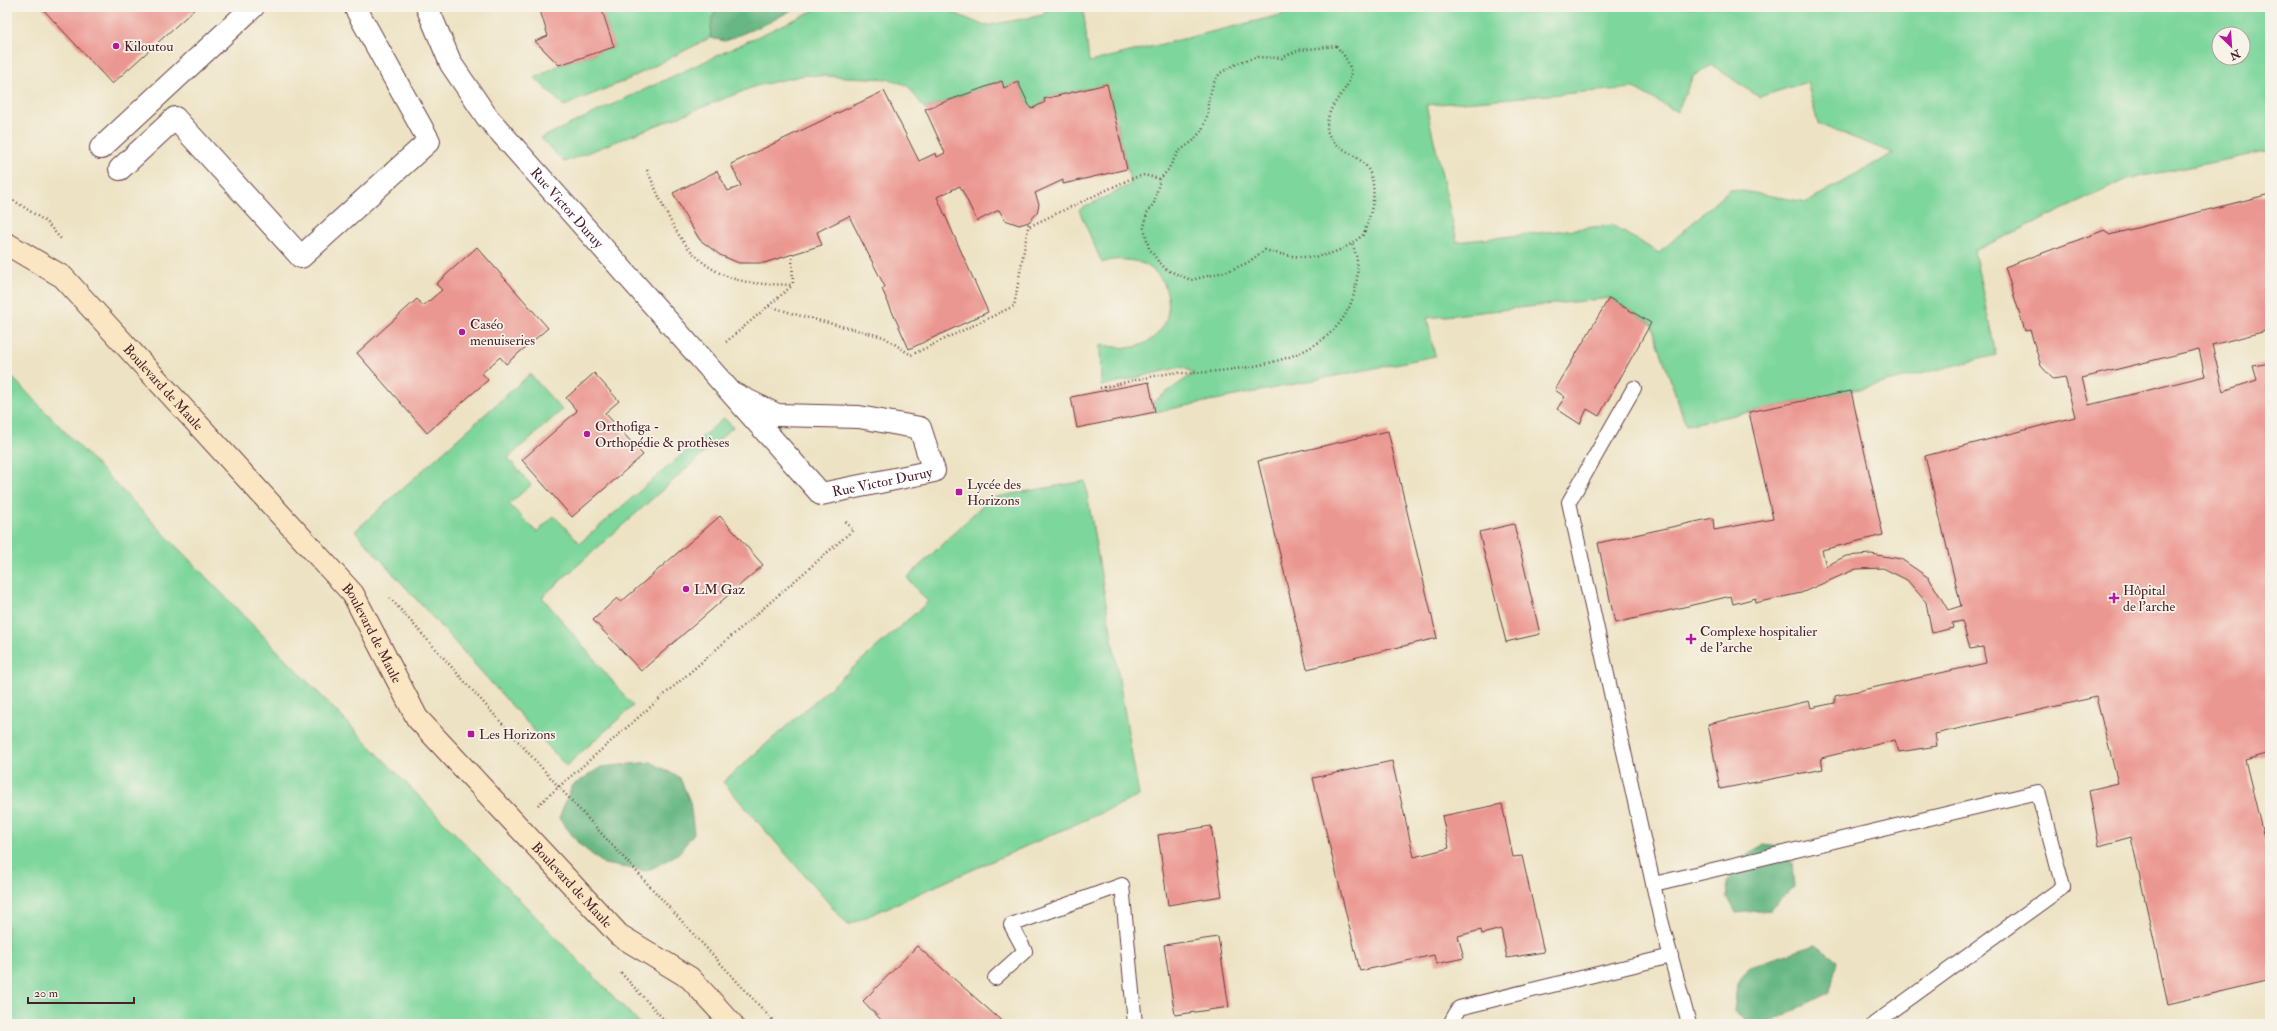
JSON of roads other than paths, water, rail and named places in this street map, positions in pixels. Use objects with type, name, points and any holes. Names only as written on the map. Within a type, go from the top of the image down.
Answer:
[{"type":"main road","name":"Boulevard de Maule","points":[[7,244],[63,278],[353,594],[416,718],[619,934],[690,978],[732,1024]]},
{"type":"street","points":[[101,148],[253,7]]},
{"type":"street","points":[[120,169],[175,118],[301,257],[429,141],[355,7]]},
{"type":"street","name":"Rue Victor Duruy","points":[[427,7],[451,64],[487,117],[821,494],[934,471],[920,428],[859,417],[777,415],[732,393]]},
{"type":"lane","points":[[1634,388],[1569,502],[1654,884],[1689,1024]]},
{"type":"lane","points":[[1654,884],[2038,792],[2063,887],[1874,1024]]},
{"type":"lane","points":[[996,978],[1025,951],[1010,925],[1122,886],[1135,1024]]},
{"type":"lane","points":[[1450,1024],[1459,1008],[1671,956]]},
{"type":"place","name":"Kiloutou","points":[[116,46]]},
{"type":"place","name":"Caséo menuiseries","points":[[462,332]]},
{"type":"place","name":"Orthofiga - Orthopédie & prothèses","points":[[587,434]]},
{"type":"place","name":"Lycée des Horizons","points":[[959,492]]},
{"type":"place","name":"LM Gaz","points":[[686,589]]},
{"type":"place","name":"Hôpital de l'arche","points":[[2114,598]]},
{"type":"place","name":"Complexe hospitalier de l'arche","points":[[1691,639]]},
{"type":"place","name":"Les Horizons","points":[[471,734]]}]
